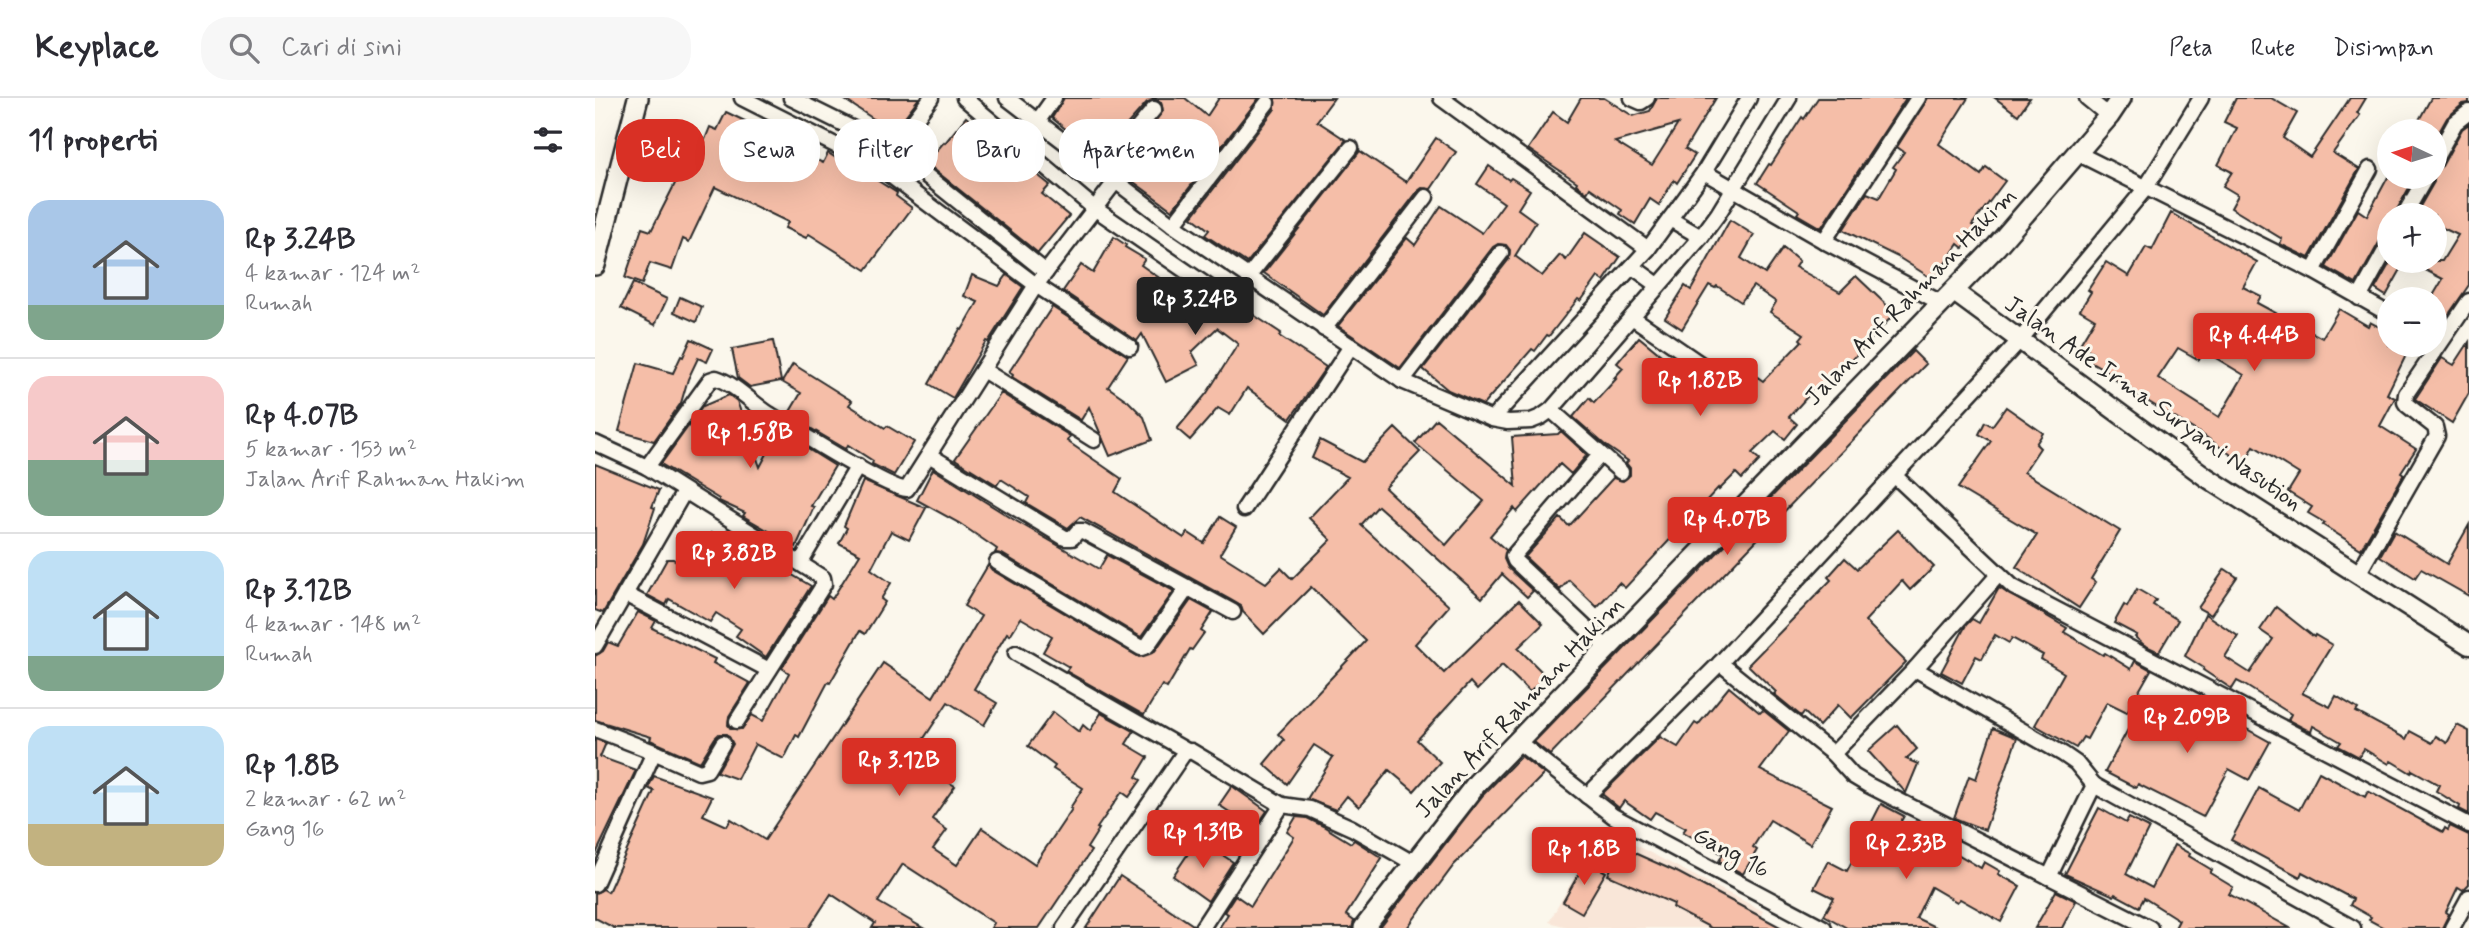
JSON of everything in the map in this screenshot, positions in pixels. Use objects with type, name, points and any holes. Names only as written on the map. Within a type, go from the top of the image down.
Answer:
[{"type":"main road","points":[[595,265],[638,98]]},
{"type":"main road","name":"Jalan Arif Rahman Hakim","points":[[1364,928],[1477,783],[1996,247],[2122,98]]},
{"type":"street","points":[[742,98],[834,144]]},
{"type":"street","points":[[791,98],[834,119]]},
{"type":"street","points":[[915,119],[931,98]]},
{"type":"street","points":[[964,98],[1094,208],[1225,298]]},
{"type":"street","points":[[1007,98],[1033,119]]},
{"type":"street","points":[[1039,119],[1054,98]]},
{"type":"street","points":[[1441,98],[1648,249]]},
{"type":"street","points":[[1632,98],[1641,102],[1647,98]]},
{"type":"street","points":[[1492,419],[1648,249],[1704,172],[1749,98]]},
{"type":"street","points":[[646,467],[710,380],[716,378],[769,414],[858,466],[904,490],[910,487],[1036,285],[1115,182],[1173,225],[1402,381],[1492,419],[1509,422],[1531,421],[1551,410],[1701,237],[1789,98]]},
{"type":"street","points":[[1824,242],[1918,98]]},
{"type":"street","points":[[2087,98],[2109,116]]},
{"type":"street","points":[[1587,796],[1720,663],[2020,340],[2145,189],[2201,98]]},
{"type":"street","points":[[1173,225],[1266,103]]},
{"type":"street","points":[[1146,119],[1154,109]]},
{"type":"street","points":[[2447,137],[2455,123],[2469,112]]},
{"type":"street","points":[[1045,128],[1059,139]]},
{"type":"street","points":[[1248,277],[1351,148]]},
{"type":"street","points":[[2077,153],[2313,271],[2377,308]]},
{"type":"street","points":[[2313,271],[2370,169]]},
{"type":"street","points":[[1704,172],[1824,242],[1947,297]]},
{"type":"street","points":[[899,182],[1036,285],[1130,347]]},
{"type":"street","points":[[934,182],[1046,272]]},
{"type":"street","points":[[1324,328],[1426,197]]},
{"type":"street","points":[[1670,219],[1701,237]]},
{"type":"street","points":[[1402,381],[1501,253]]},
{"type":"street","points":[[2359,298],[2377,265]]},
{"type":"street","points":[[1633,267],[1658,285]]},
{"type":"street","name":"Jalan Ade Irma Suryani Nasution","points":[[1947,297],[2020,340],[2206,477],[2469,645]]},
{"type":"street","points":[[2447,328],[2469,301]]},
{"type":"street","points":[[1632,317],[1703,365]]},
{"type":"street","points":[[1244,509],[1350,346]]},
{"type":"street","points":[[2358,574],[2436,440],[2435,427],[2407,405],[2405,398],[2428,357]]},
{"type":"street","points":[[983,370],[1094,440]]},
{"type":"street","points":[[1551,410],[1621,472]]},
{"type":"street","points":[[595,443],[646,467],[823,578],[824,584],[737,721]]},
{"type":"street","points":[[929,455],[1065,538],[1072,538],[1078,531],[1083,531],[1233,612]]},
{"type":"street","points":[[1600,455],[1513,558],[1607,648]]},
{"type":"street","points":[[800,563],[858,466]]},
{"type":"street","points":[[1895,476],[2013,587],[2469,825]]},
{"type":"street","points":[[595,646],[684,492]]},
{"type":"street","points":[[997,562],[1142,648],[1147,646],[1188,587]]},
{"type":"street","points":[[1833,754],[1915,669],[1999,574]]},
{"type":"street","points":[[625,594],[769,670]]},
{"type":"street","points":[[1016,653],[1282,805],[1310,808],[1352,828],[1413,863]]},
{"type":"street","points":[[1720,663],[1833,754],[1853,776],[2150,928]]},
{"type":"street","points":[[1915,669],[2063,754],[2076,763],[2094,785],[2353,928]]},
{"type":"street","points":[[595,730],[701,773],[707,770],[723,743]]},
{"type":"street","name":"Gang 16","points":[[1517,741],[1613,816],[1825,928]]},
{"type":"street","points":[[1064,928],[1189,751]]},
{"type":"street","points":[[595,884],[654,752]]},
{"type":"street","points":[[2049,877],[2094,785]]},
{"type":"street","points":[[1202,928],[1282,805]]},
{"type":"street","points":[[2456,927],[2469,897]]},
{"type":"shaded area","points":[[1602,828],[1763,911],[1755,928],[1571,928],[1549,922]]},
{"type":"building","points":[[842,98],[919,98],[903,119],[874,119]]},
{"type":"building","points":[[1064,98],[1185,98],[1207,116],[1219,98],[1259,98],[1219,149],[1219,119],[1157,119],[1163,111],[1161,102],[1155,99],[1147,102],[1132,119],[1059,119],[1059,124],[1052,118]]},
{"type":"building","points":[[1275,98],[1334,98],[1317,121],[1346,140],[1247,263],[1205,235],[1209,230],[1192,217],[1275,109]]},
{"type":"building","points":[[1581,98],[1604,98],[1633,116],[1650,111],[1657,98],[1716,98],[1685,149],[1695,155],[1677,183],[1674,180],[1659,205],[1650,199],[1635,224],[1620,214],[1622,210],[1590,188],[1587,193],[1577,182],[1528,149],[1553,112],[1567,122]],"holes":[[[1678,124],[1652,165],[1615,142]]]},
{"type":"building","points":[[1818,98],[1906,98],[1821,228],[1797,214],[1799,211],[1757,183]]},
{"type":"building","points":[[1928,98],[1968,98],[1939,144],[1981,175],[1986,167],[2005,181],[1972,225],[1977,228],[1963,248],[1958,244],[1934,280],[1898,257],[1843,230],[1867,193],[1879,198],[1896,169],[1893,167],[1904,152],[1897,147]]},
{"type":"building","points":[[1995,98],[2030,98],[2018,115]]},
{"type":"building","points":[[2236,98],[2271,98],[2297,113],[2283,138],[2310,157],[2350,98],[2366,98],[2357,113],[2360,115],[2333,153],[2359,169],[2309,258],[2280,244],[2282,239],[2231,208],[2238,195],[2223,186],[2232,172],[2218,165],[2237,128],[2224,122]]},
{"type":"building","points":[[2431,98],[2469,98],[2469,103],[2463,104],[2446,119],[2420,119]]},
{"type":"building","points":[[726,112],[741,119],[722,119]]},
{"type":"building","points":[[2469,124],[2469,285],[2447,317],[2447,287],[2438,287],[2443,279],[2431,273],[2447,273],[2447,253],[2458,235],[2447,230],[2447,203],[2422,203],[2430,189],[2447,189],[2447,157],[2462,129]]},
{"type":"building","points":[[719,126],[719,182],[820,182],[820,162],[823,163],[828,153],[834,157],[834,182],[880,182],[897,193],[896,196],[912,208],[866,270],[809,234],[806,238],[785,228],[788,222],[715,187],[689,242],[683,239],[672,270],[650,263],[642,284],[625,278],[642,228],[651,231],[676,182],[705,182],[705,140],[710,127],[717,130]]},
{"type":"building","points":[[952,134],[952,182],[1045,181],[1050,185],[1042,194],[1069,216],[1038,253],[938,173],[938,149]]},
{"type":"building","points":[[1436,138],[1456,152],[1431,189],[1422,188],[1418,191],[1323,315],[1264,273],[1360,151],[1406,182]]},
{"type":"building","points":[[1489,166],[1530,190],[1518,209],[1536,222],[1515,256],[1542,276],[1560,255],[1566,260],[1585,233],[1620,257],[1604,281],[1598,277],[1581,301],[1578,299],[1549,336],[1547,335],[1535,351],[1532,349],[1483,405],[1448,390],[1423,369],[1509,259],[1510,250],[1506,245],[1498,244],[1493,247],[1400,368],[1338,326],[1407,238],[1415,245],[1441,206],[1482,233],[1504,203],[1477,184]]},
{"type":"building","points":[[1134,182],[1194,182],[1172,210]]},
{"type":"building","points":[[2382,189],[2408,189],[2401,203],[2377,203],[2377,246],[2356,284],[2326,267],[2358,210],[2367,216]]},
{"type":"building","points":[[2171,213],[2257,262],[2243,287],[2261,296],[2257,303],[2322,338],[2339,309],[2368,326],[2370,322],[2377,326],[2377,357],[2405,357],[2387,394],[2395,398],[2380,426],[2416,449],[2361,549],[2323,525],[2325,523],[2308,513],[2312,507],[2288,492],[2299,474],[2254,446],[2244,464],[2088,360],[2092,352],[2080,344],[2095,319],[2080,310],[2091,292],[2088,290],[2106,262],[2129,276],[2146,247],[2152,250]],"holes":[[[2178,348],[2199,360],[2204,351],[2244,375],[2219,417],[2158,378]]]},
{"type":"building","points":[[1730,220],[1754,235],[1741,258],[1765,274],[1783,248],[1799,261],[1795,267],[1840,292],[1856,276],[1895,313],[1822,393],[1816,387],[1789,417],[1797,424],[1785,439],[1775,431],[1752,453],[1760,460],[1742,479],[1736,473],[1719,490],[1718,488],[1625,588],[1619,583],[1597,607],[1569,580],[1560,590],[1525,557],[1560,518],[1569,526],[1613,478],[1623,481],[1630,475],[1630,468],[1626,463],[1628,461],[1573,417],[1589,398],[1594,403],[1616,379],[1614,378],[1623,368],[1617,363],[1639,337],[1683,373],[1688,367],[1710,385],[1730,357],[1763,381],[1802,341],[1800,339],[1804,334],[1770,312],[1776,302],[1753,286],[1741,302],[1717,286],[1715,288],[1709,285],[1682,329],[1665,318],[1685,286],[1691,290]]},
{"type":"building","points":[[1114,237],[1145,259],[1141,265],[1198,305],[1200,303],[1222,316],[1234,302],[1326,367],[1290,419],[1247,388],[1230,415],[1218,408],[1190,440],[1177,429],[1207,393],[1238,344],[1217,328],[1192,352],[1199,365],[1166,382],[1142,334],[1137,341],[1063,291],[1081,265],[1093,273]]},
{"type":"building","points":[[2384,273],[2399,273],[2391,287],[2375,289]]},
{"type":"building","points":[[972,275],[999,286],[1007,275],[1023,287],[988,342],[986,341],[953,398],[929,384],[978,302],[964,296]]},
{"type":"building","points":[[633,283],[667,299],[655,325],[621,308]]},
{"type":"building","points":[[680,297],[702,307],[696,322],[674,312]]},
{"type":"building","points":[[1052,307],[1128,356],[1108,387],[1144,417],[1152,440],[1110,456],[1089,407],[1081,420],[1012,377],[1009,372]]},
{"type":"building","points":[[691,339],[713,349],[707,362],[698,358],[681,403],[654,441],[619,431],[638,363],[673,373]]},
{"type":"building","points":[[773,341],[781,381],[750,387],[738,378],[732,349]]},
{"type":"building","points":[[2469,342],[2469,393],[2452,423],[2415,399],[2442,358],[2454,365]]},
{"type":"building","points":[[1913,351],[1926,364],[1550,755],[1534,742]]},
{"type":"building","points":[[793,364],[852,401],[849,405],[885,428],[887,426],[914,442],[894,475],[872,464],[873,461],[848,445],[846,449],[788,415],[801,393],[782,382]]},
{"type":"building","points":[[1001,393],[1070,436],[1067,441],[1122,479],[1115,492],[1184,538],[1187,532],[1204,543],[1220,517],[1236,527],[1220,554],[1266,583],[1281,568],[1292,579],[1331,540],[1309,518],[1348,477],[1312,458],[1320,440],[1362,462],[1395,428],[1420,452],[1385,488],[1446,545],[1484,501],[1415,443],[1436,419],[1516,486],[1512,437],[1558,434],[1561,431],[1587,455],[1571,474],[1560,464],[1517,512],[1514,508],[1490,536],[1506,550],[1504,559],[1508,568],[1533,591],[1527,597],[1502,574],[1482,598],[1378,506],[1361,525],[1449,606],[1415,644],[1444,673],[1519,600],[1543,624],[1518,648],[1546,676],[1530,692],[1502,665],[1477,690],[1470,682],[1417,740],[1440,762],[1414,791],[1389,770],[1359,807],[1347,796],[1336,810],[1307,799],[1333,757],[1314,745],[1287,784],[1264,764],[1284,740],[1278,734],[1366,641],[1311,587],[1264,634],[1243,612],[1241,606],[1231,600],[1080,517],[1068,528],[1026,503],[1029,497],[1001,479],[997,485],[955,459]]},
{"type":"building","points":[[729,395],[737,401],[760,467],[779,431],[835,466],[811,506],[814,507],[796,547],[743,516],[745,513],[719,501],[661,464],[703,406]]},
{"type":"building","points":[[2006,407],[2043,433],[2036,444],[2040,448],[2024,472],[2120,531],[2091,579],[2096,582],[2079,608],[2016,567],[2037,535],[1958,488],[1991,441],[1979,434],[1985,422],[1992,426]]},
{"type":"building","points":[[595,464],[659,490],[643,544],[603,613],[595,610]]},
{"type":"building","points":[[933,469],[1099,569],[1107,555],[1174,591],[1141,637],[1002,554],[995,553],[997,549],[959,523],[917,500]]},
{"type":"building","points":[[863,481],[926,508],[909,540],[891,531],[871,569],[891,583],[881,599],[885,602],[865,634],[860,631],[784,759],[755,744],[737,779],[717,772],[733,744],[727,734],[719,734],[715,738],[700,762],[650,740],[651,737],[595,720],[595,656],[603,651],[608,642],[618,646],[638,612],[656,621],[652,628],[715,659],[713,663],[750,683],[729,716],[728,725],[731,729],[742,729],[752,715],[763,721],[789,673],[782,668],[828,596],[832,599],[860,554],[839,543]]},
{"type":"building","points":[[2469,525],[2469,596],[2421,569],[2415,578],[2380,556],[2394,531],[2447,564]]},
{"type":"building","points":[[1898,530],[1934,567],[1910,590],[1902,581],[1865,621],[1906,662],[1851,718],[1838,705],[1819,726],[1804,712],[1801,716],[1774,694],[1776,692],[1748,665],[1831,580],[1828,577],[1845,558],[1857,569]]},
{"type":"building","points":[[711,533],[730,543],[731,539],[811,586],[766,657],[736,636],[741,629],[716,613],[710,622],[669,599],[666,605],[647,595],[667,559],[673,559],[692,570]]},
{"type":"building","points":[[988,565],[992,570],[1139,657],[1155,651],[1191,600],[1213,612],[1201,631],[1204,633],[1192,650],[1190,649],[1167,688],[1162,685],[1144,715],[1066,671],[1069,667],[1043,652],[1052,636],[1021,618],[1010,635],[1007,633],[974,689],[997,703],[984,725],[948,702],[913,755],[946,775],[943,779],[955,786],[932,819],[947,830],[933,849],[957,865],[982,828],[1035,864],[1083,788],[1053,769],[1055,766],[1028,746],[1053,712],[1079,732],[1083,725],[1090,731],[1101,713],[1134,731],[1126,744],[1148,757],[1136,777],[1141,780],[1129,797],[1122,792],[1097,828],[1099,829],[1087,848],[1091,851],[1039,928],[991,928],[994,923],[903,864],[878,902],[923,928],[872,928],[875,923],[831,894],[809,928],[614,928],[595,918],[595,893],[603,889],[608,892],[654,791],[648,788],[654,776],[712,797],[703,815],[727,826],[731,819],[765,840],[883,663],[933,697],[981,616],[964,606]]},
{"type":"building","points":[[2225,569],[2237,577],[2211,615],[2198,608]]},
{"type":"building","points":[[1999,588],[2067,628],[2064,632],[2103,655],[2105,653],[2131,669],[2135,661],[2151,670],[2127,712],[2107,702],[2087,739],[2083,737],[2076,748],[2035,725],[2064,673],[2041,659],[2043,655],[2012,638],[2009,643],[1995,635],[1982,659],[1976,656],[1962,683],[1941,672],[1966,625],[1972,619],[1979,623]]},
{"type":"building","points":[[2137,589],[2156,600],[2153,605],[2178,620],[2159,652],[2144,645],[2135,637],[2137,635],[2114,623]]},
{"type":"building","points":[[2276,607],[2314,637],[2315,635],[2332,645],[2302,693],[2330,707],[2336,696],[2358,709],[2356,712],[2406,739],[2410,731],[2432,743],[2436,736],[2447,743],[2457,725],[2469,731],[2469,814],[2436,791],[2439,785],[2391,761],[2389,764],[2364,749],[2359,757],[2338,746],[2341,742],[2313,726],[2311,732],[2288,720],[2291,714],[2243,684],[2237,681],[2232,689],[2185,656],[2205,614],[2238,636],[2225,657],[2250,673],[2273,639],[2260,630]]},
{"type":"building","points":[[1729,687],[1760,713],[1763,710],[1789,731],[1760,770],[1832,806],[1810,844],[1770,820],[1753,847],[1757,850],[1743,874],[1719,861],[1723,854],[1683,832],[1686,828],[1655,812],[1650,819],[1624,801],[1619,808],[1602,794],[1660,737],[1678,747],[1695,723],[1698,725]]},
{"type":"building","points":[[2178,698],[2205,710],[2207,707],[2270,742],[2249,780],[2229,769],[2203,817],[2138,784],[2136,788],[2105,772],[2133,720],[2151,730],[2161,707],[2171,712]]},
{"type":"building","points":[[1897,725],[1917,749],[1906,759],[1918,764],[1906,793],[1868,751]]},
{"type":"building","points":[[1993,728],[2017,738],[1985,830],[1954,818],[1969,776],[1976,779]]},
{"type":"building","points":[[595,739],[606,743],[600,757],[636,770],[595,856]]},
{"type":"building","points":[[1521,756],[1544,774],[1454,865],[1407,928],[1380,928],[1483,795]]},
{"type":"building","points":[[2319,772],[2365,797],[2368,791],[2443,832],[2450,826],[2469,835],[2469,884],[2463,890],[2458,887],[2442,928],[2384,928],[2350,905],[2353,899],[2302,872],[2300,877],[2231,840],[2259,788],[2299,810]]},
{"type":"building","points":[[1232,786],[1267,811],[1255,829],[1219,805]]},
{"type":"building","points":[[1881,804],[1904,816],[1896,830],[1951,858],[1954,852],[1981,868],[1984,862],[2000,871],[1998,874],[2020,886],[2001,922],[1960,899],[1957,902],[1931,887],[1916,918],[1937,928],[1847,928],[1824,915],[1834,898],[1814,888],[1828,861],[1847,871]]},
{"type":"building","points":[[2099,808],[2126,823],[2129,818],[2149,828],[2126,874],[2152,888],[2174,845],[2233,887],[2229,894],[2290,928],[2175,928],[2179,920],[2144,898],[2139,907],[2065,874]]},
{"type":"building","points":[[1296,817],[1307,818],[1351,843],[1354,840],[1382,858],[1346,915],[1354,921],[1352,928],[1219,928],[1228,914],[1224,912],[1235,895],[1251,906],[1294,837],[1287,832]]},
{"type":"building","points":[[1198,839],[1233,862],[1208,901],[1173,876]]},
{"type":"building","points":[[1621,847],[1679,873],[1782,928],[1711,928],[1673,908],[1674,904],[1608,875]]},
{"type":"building","points":[[1586,861],[1606,872],[1582,913],[1563,902]]},
{"type":"building","points":[[1120,876],[1193,925],[1192,928],[1086,928]]},
{"type":"building","points":[[2056,891],[2076,901],[2062,928],[2035,928]]}]
